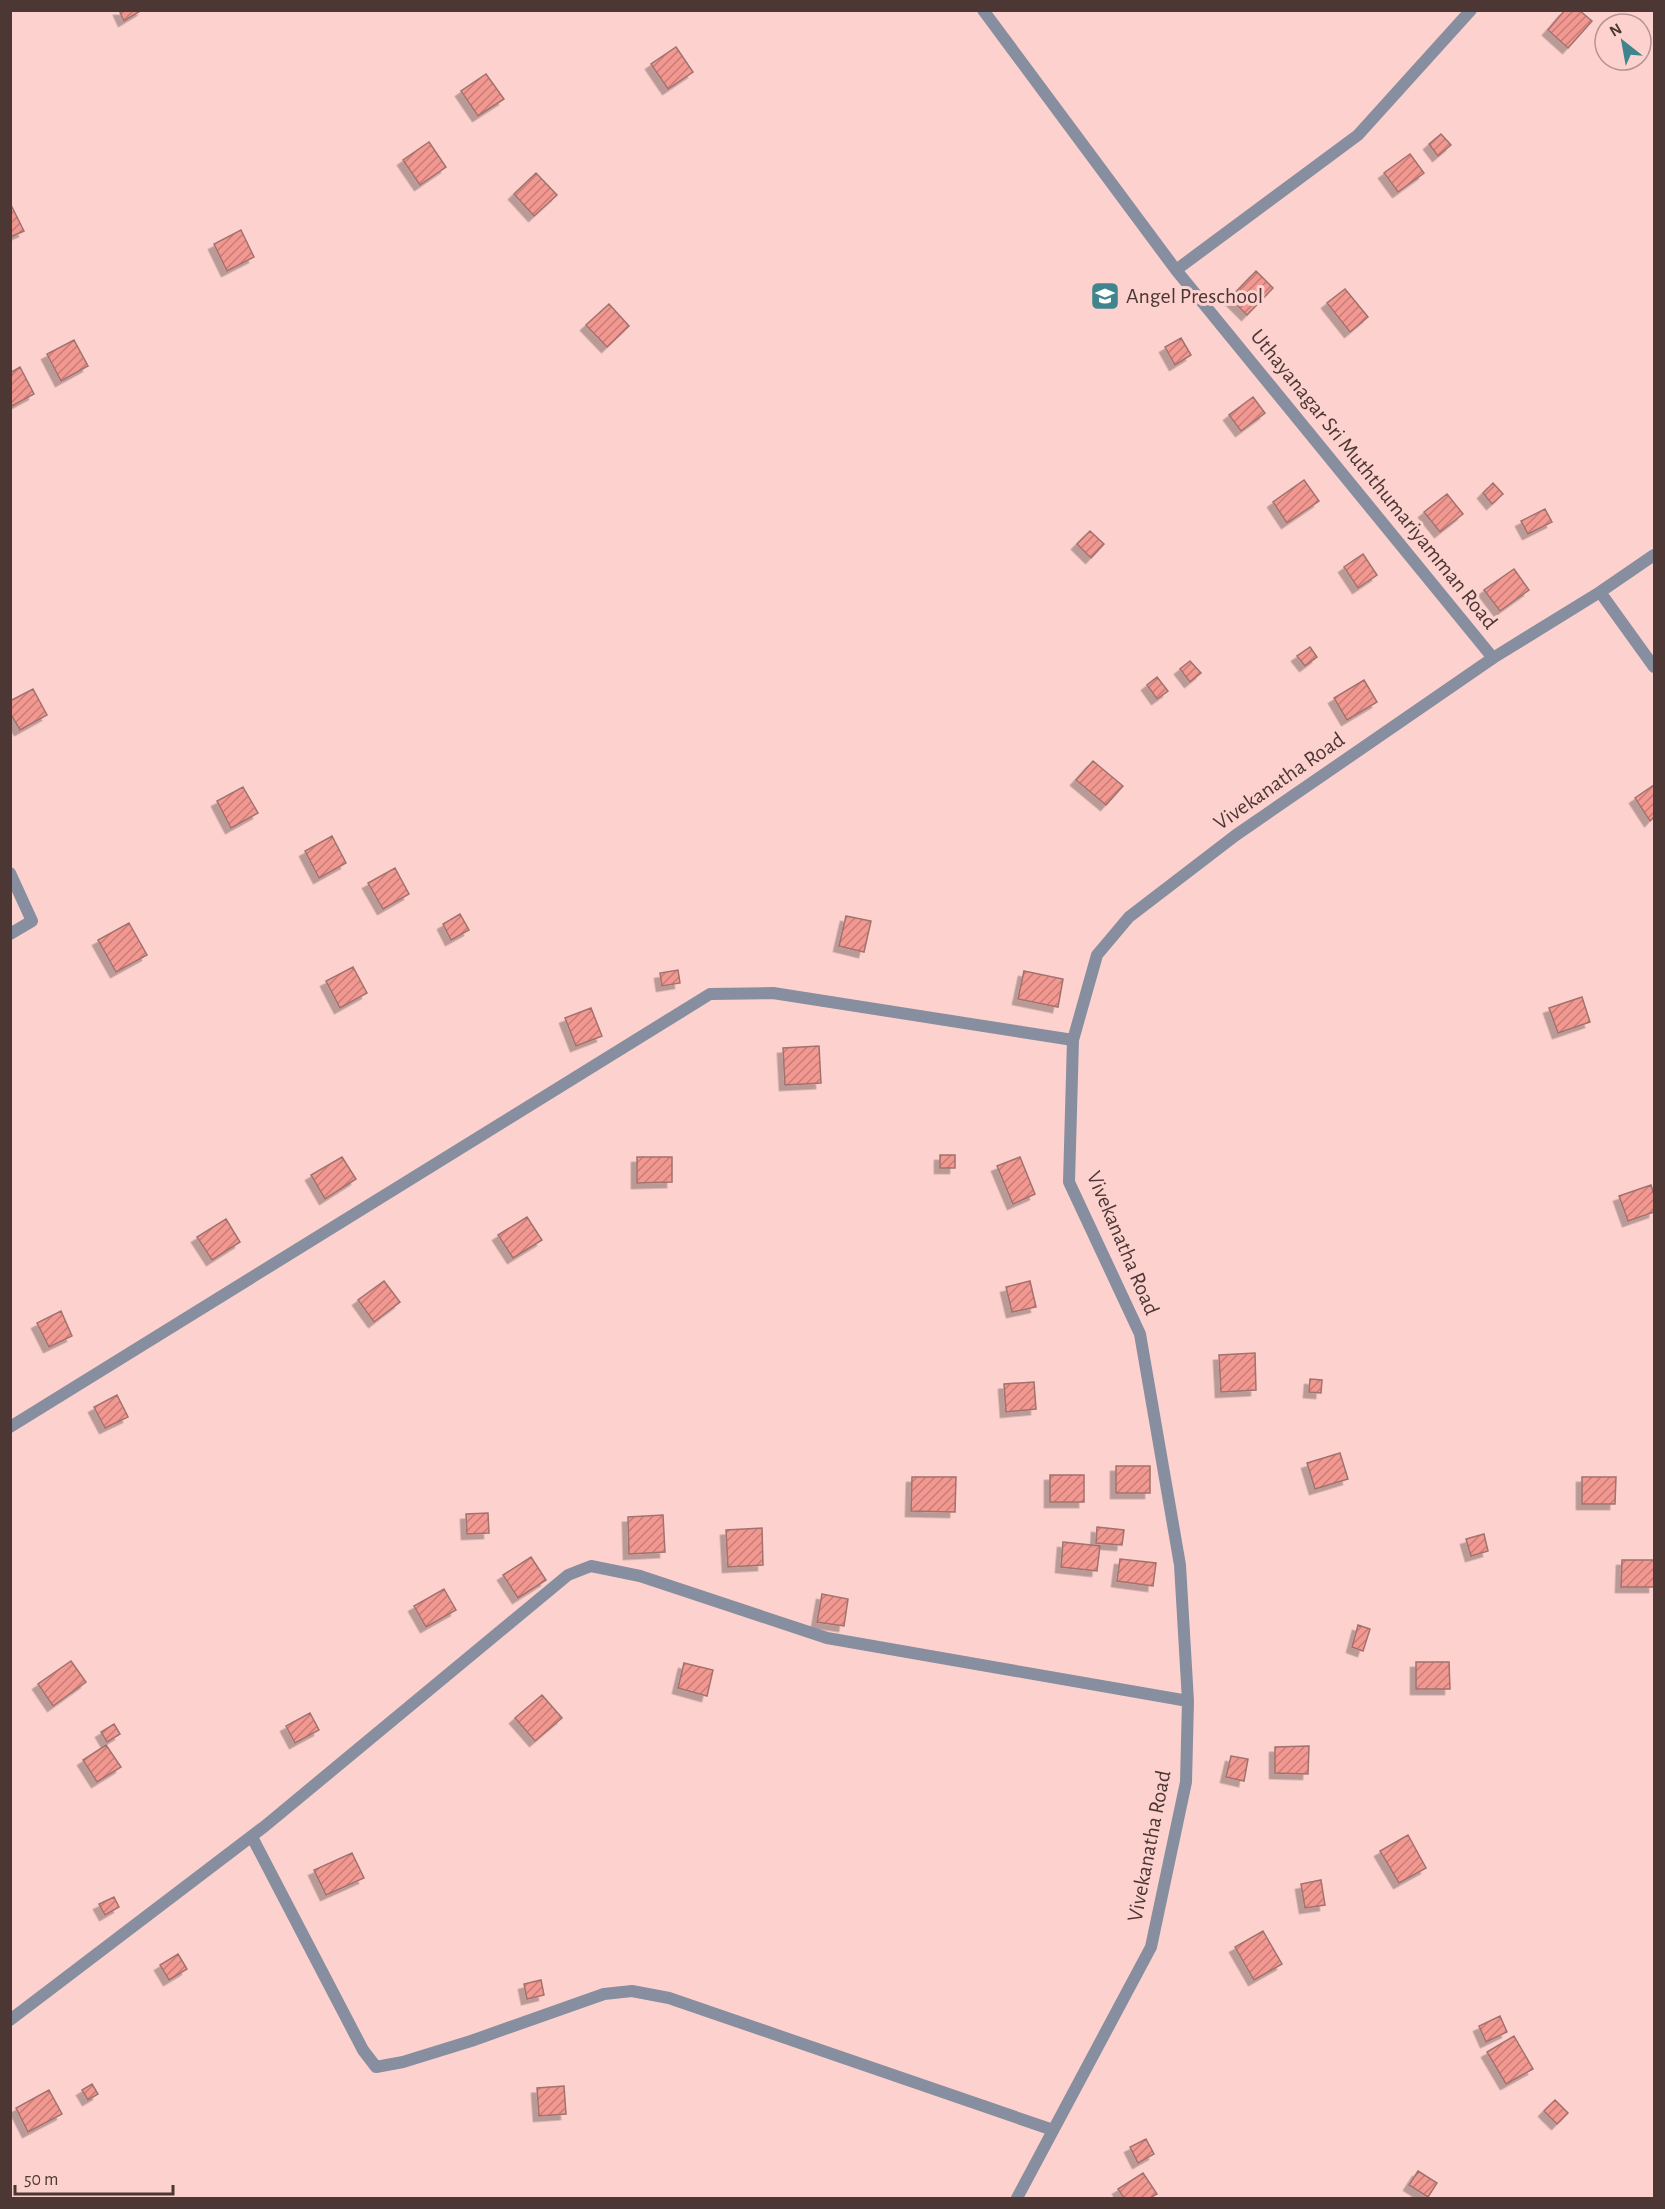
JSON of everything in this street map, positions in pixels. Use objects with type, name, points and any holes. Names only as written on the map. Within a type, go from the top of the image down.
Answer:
[{"type":"street","name":"Uthayanagar Sri Muththumariyamman Road","points":[[983,10],[1176,270],[1493,658]]},
{"type":"street","points":[[1176,270],[1358,135],[1471,10]]},
{"type":"street","name":"Vivekanatha Road","points":[[1017,2199],[1151,1947],[1186,1782],[1188,1701],[1180,1565],[1140,1334],[1069,1182],[1073,1040],[1097,955],[1129,917],[1236,835],[1493,658],[1600,592],[1654,555]]},
{"type":"street","points":[[1600,592],[1654,667]]},
{"type":"street","points":[[10,873],[32,921],[10,933]]},
{"type":"street","points":[[10,1427],[710,994],[773,993],[1073,1040]]},
{"type":"street","points":[[10,2020],[252,1837],[568,1575],[591,1566],[640,1576],[827,1638],[1188,1701]]},
{"type":"street","points":[[252,1837],[363,2050],[376,2067],[403,2062],[471,2041],[604,1994],[632,1991],[669,1998],[1053,2130]]},
{"type":"building","points":[[119,10],[142,10],[124,21]]},
{"type":"building","points":[[1565,10],[1579,10],[1592,21],[1568,48],[1548,30]]},
{"type":"building","points":[[676,47],[693,72],[668,89],[651,64]]},
{"type":"building","points":[[486,74],[504,99],[478,116],[461,91]]},
{"type":"building","points":[[1441,134],[1451,145],[1438,156],[1429,144]]},
{"type":"building","points":[[429,142],[446,167],[420,185],[403,160]]},
{"type":"building","points":[[1410,154],[1424,173],[1398,192],[1384,173]]},
{"type":"building","points":[[536,173],[557,195],[534,216],[514,194]]},
{"type":"building","points":[[10,203],[24,231],[10,237]]},
{"type":"building","points":[[241,230],[254,257],[227,271],[214,244]]},
{"type":"building","points":[[1256,271],[1273,288],[1247,315],[1230,298]]},
{"type":"building","points":[[1345,289],[1368,317],[1350,332],[1327,303]]},
{"type":"building","points":[[609,304],[629,326],[607,347],[586,325]]},
{"type":"building","points":[[1181,338],[1191,355],[1175,365],[1165,347]]},
{"type":"building","points":[[74,340],[88,366],[61,381],[47,354]]},
{"type":"building","points":[[20,367],[34,394],[10,407],[10,373]]},
{"type":"building","points":[[1253,397],[1265,413],[1241,431],[1229,415]]},
{"type":"building","points":[[1304,480],[1319,501],[1287,523],[1273,502]]},
{"type":"building","points":[[1493,483],[1503,494],[1492,504],[1483,493]]},
{"type":"building","points":[[1447,494],[1463,514],[1440,532],[1424,512]]},
{"type":"building","points":[[1545,509],[1552,522],[1528,534],[1521,521]]},
{"type":"building","points":[[1090,531],[1104,544],[1091,558],[1077,544]]},
{"type":"building","points":[[1363,554],[1377,575],[1358,588],[1344,567]]},
{"type":"building","points":[[1514,569],[1529,590],[1500,611],[1484,590]]},
{"type":"building","points":[[1310,647],[1317,657],[1305,666],[1297,656]]},
{"type":"building","points":[[1190,661],[1201,673],[1190,682],[1180,669]]},
{"type":"building","points":[[1157,677],[1168,691],[1157,699],[1147,685]]},
{"type":"building","points":[[1364,680],[1377,702],[1347,720],[1334,698]]},
{"type":"building","points":[[33,689],[47,715],[20,730],[10,713],[10,701]]},
{"type":"building","points":[[1093,761],[1123,786],[1106,805],[1076,780]]},
{"type":"building","points":[[1654,785],[1654,817],[1650,821],[1635,798]]},
{"type":"building","points":[[243,787],[258,813],[231,828],[217,801]]},
{"type":"building","points":[[332,836],[346,863],[319,878],[305,851]]},
{"type":"building","points":[[395,868],[409,894],[383,909],[368,883]]},
{"type":"building","points":[[460,914],[469,930],[451,940],[443,924]]},
{"type":"building","points":[[846,916],[871,921],[864,952],[839,946]]},
{"type":"building","points":[[129,923],[147,955],[116,972],[98,940]]},
{"type":"building","points":[[353,967],[367,993],[340,1008],[326,981]]},
{"type":"building","points":[[678,970],[680,983],[662,986],[660,973]]},
{"type":"building","points":[[1024,971],[1063,979],[1058,1007],[1018,999]]},
{"type":"building","points":[[1582,997],[1590,1022],[1558,1033],[1549,1008]]},
{"type":"building","points":[[591,1008],[602,1036],[576,1046],[565,1018]]},
{"type":"building","points":[[819,1046],[821,1083],[785,1085],[783,1048]]},
{"type":"building","points":[[940,1155],[955,1155],[955,1168],[940,1168]]},
{"type":"building","points":[[342,1157],[356,1179],[325,1199],[311,1175]]},
{"type":"building","points":[[637,1157],[672,1157],[672,1182],[637,1183]]},
{"type":"building","points":[[1020,1157],[1035,1194],[1013,1204],[997,1166]]},
{"type":"building","points":[[1651,1185],[1654,1195],[1654,1212],[1628,1221],[1619,1196]]},
{"type":"building","points":[[527,1217],[542,1240],[513,1258],[498,1235]]},
{"type":"building","points":[[226,1219],[240,1242],[212,1260],[197,1237]]},
{"type":"building","points":[[384,1281],[400,1302],[374,1322],[358,1300]]},
{"type":"building","points":[[1030,1281],[1036,1307],[1012,1312],[1006,1287]]},
{"type":"building","points":[[61,1311],[72,1336],[49,1347],[37,1323]]},
{"type":"building","points":[[1255,1353],[1256,1390],[1221,1392],[1219,1355]]},
{"type":"building","points":[[1310,1379],[1322,1380],[1321,1393],[1309,1392]]},
{"type":"building","points":[[1034,1382],[1036,1409],[1006,1412],[1004,1384]]},
{"type":"building","points":[[117,1395],[128,1417],[105,1428],[94,1407]]},
{"type":"building","points":[[1340,1453],[1348,1479],[1315,1489],[1307,1463]]},
{"type":"building","points":[[1116,1466],[1150,1466],[1150,1493],[1116,1493]]},
{"type":"building","points":[[1050,1475],[1084,1475],[1084,1502],[1050,1502]]},
{"type":"building","points":[[912,1477],[956,1477],[955,1512],[911,1511]]},
{"type":"building","points":[[1582,1477],[1616,1477],[1615,1504],[1582,1504]]},
{"type":"building","points":[[488,1513],[489,1533],[467,1534],[466,1514]]},
{"type":"building","points":[[663,1515],[665,1552],[629,1554],[628,1517]]},
{"type":"building","points":[[1097,1527],[1124,1530],[1122,1545],[1096,1543]]},
{"type":"building","points":[[762,1528],[763,1565],[728,1567],[726,1530]]},
{"type":"building","points":[[1484,1534],[1488,1551],[1471,1556],[1466,1539]]},
{"type":"building","points":[[1063,1542],[1100,1546],[1097,1571],[1061,1567]]},
{"type":"building","points":[[531,1557],[546,1580],[518,1598],[503,1575]]},
{"type":"building","points":[[1120,1559],[1156,1563],[1153,1586],[1117,1581]]},
{"type":"building","points":[[1622,1560],[1654,1560],[1654,1587],[1621,1587]]},
{"type":"building","points":[[444,1589],[456,1610],[426,1627],[414,1606]]},
{"type":"building","points":[[822,1594],[848,1599],[844,1626],[817,1622]]},
{"type":"building","points":[[1358,1625],[1370,1629],[1363,1651],[1352,1647]]},
{"type":"building","points":[[71,1661],[86,1682],[53,1706],[38,1684]]},
{"type":"building","points":[[1416,1662],[1449,1662],[1450,1689],[1416,1689]]},
{"type":"building","points":[[684,1663],[713,1670],[707,1696],[678,1688]]},
{"type":"building","points":[[542,1695],[562,1718],[535,1741],[515,1718]]},
{"type":"building","points":[[310,1713],[319,1730],[295,1743],[286,1726]]},
{"type":"building","points":[[114,1724],[120,1734],[107,1742],[101,1732]]},
{"type":"building","points":[[106,1745],[121,1767],[97,1782],[83,1760]]},
{"type":"building","points":[[1309,1746],[1308,1774],[1275,1773],[1275,1747]]},
{"type":"building","points":[[1231,1756],[1248,1759],[1244,1781],[1226,1777]]},
{"type":"building","points":[[1408,1835],[1426,1868],[1399,1883],[1380,1851]]},
{"type":"building","points":[[352,1853],[364,1878],[326,1895],[314,1870]]},
{"type":"building","points":[[1321,1880],[1325,1905],[1305,1908],[1301,1884]]},
{"type":"building","points":[[114,1897],[119,1907],[105,1915],[99,1904]]},
{"type":"building","points":[[1263,1931],[1282,1964],[1254,1980],[1235,1947]]},
{"type":"building","points":[[178,1954],[187,1969],[169,1980],[160,1965]]},
{"type":"building","points":[[541,1980],[544,1995],[527,1999],[524,1984]]},
{"type":"building","points":[[1500,2016],[1507,2032],[1486,2042],[1479,2026]]},
{"type":"building","points":[[1514,2036],[1533,2069],[1506,2084],[1487,2052]]},
{"type":"building","points":[[92,2084],[98,2094],[88,2100],[82,2090]]},
{"type":"building","points":[[564,2086],[566,2114],[539,2116],[537,2088]]},
{"type":"building","points":[[49,2090],[62,2114],[28,2132],[16,2108]]},
{"type":"building","points":[[1555,2100],[1568,2113],[1557,2124],[1544,2111]]},
{"type":"building","points":[[1146,2139],[1154,2154],[1138,2163],[1130,2147]]},
{"type":"building","points":[[1418,2171],[1437,2183],[1428,2197],[1409,2185]]},
{"type":"building","points":[[1143,2173],[1157,2194],[1150,2198],[1124,2198],[1118,2189]]},
{"type":"place","name":"Angel Preschool","points":[[1105,296]]}]
